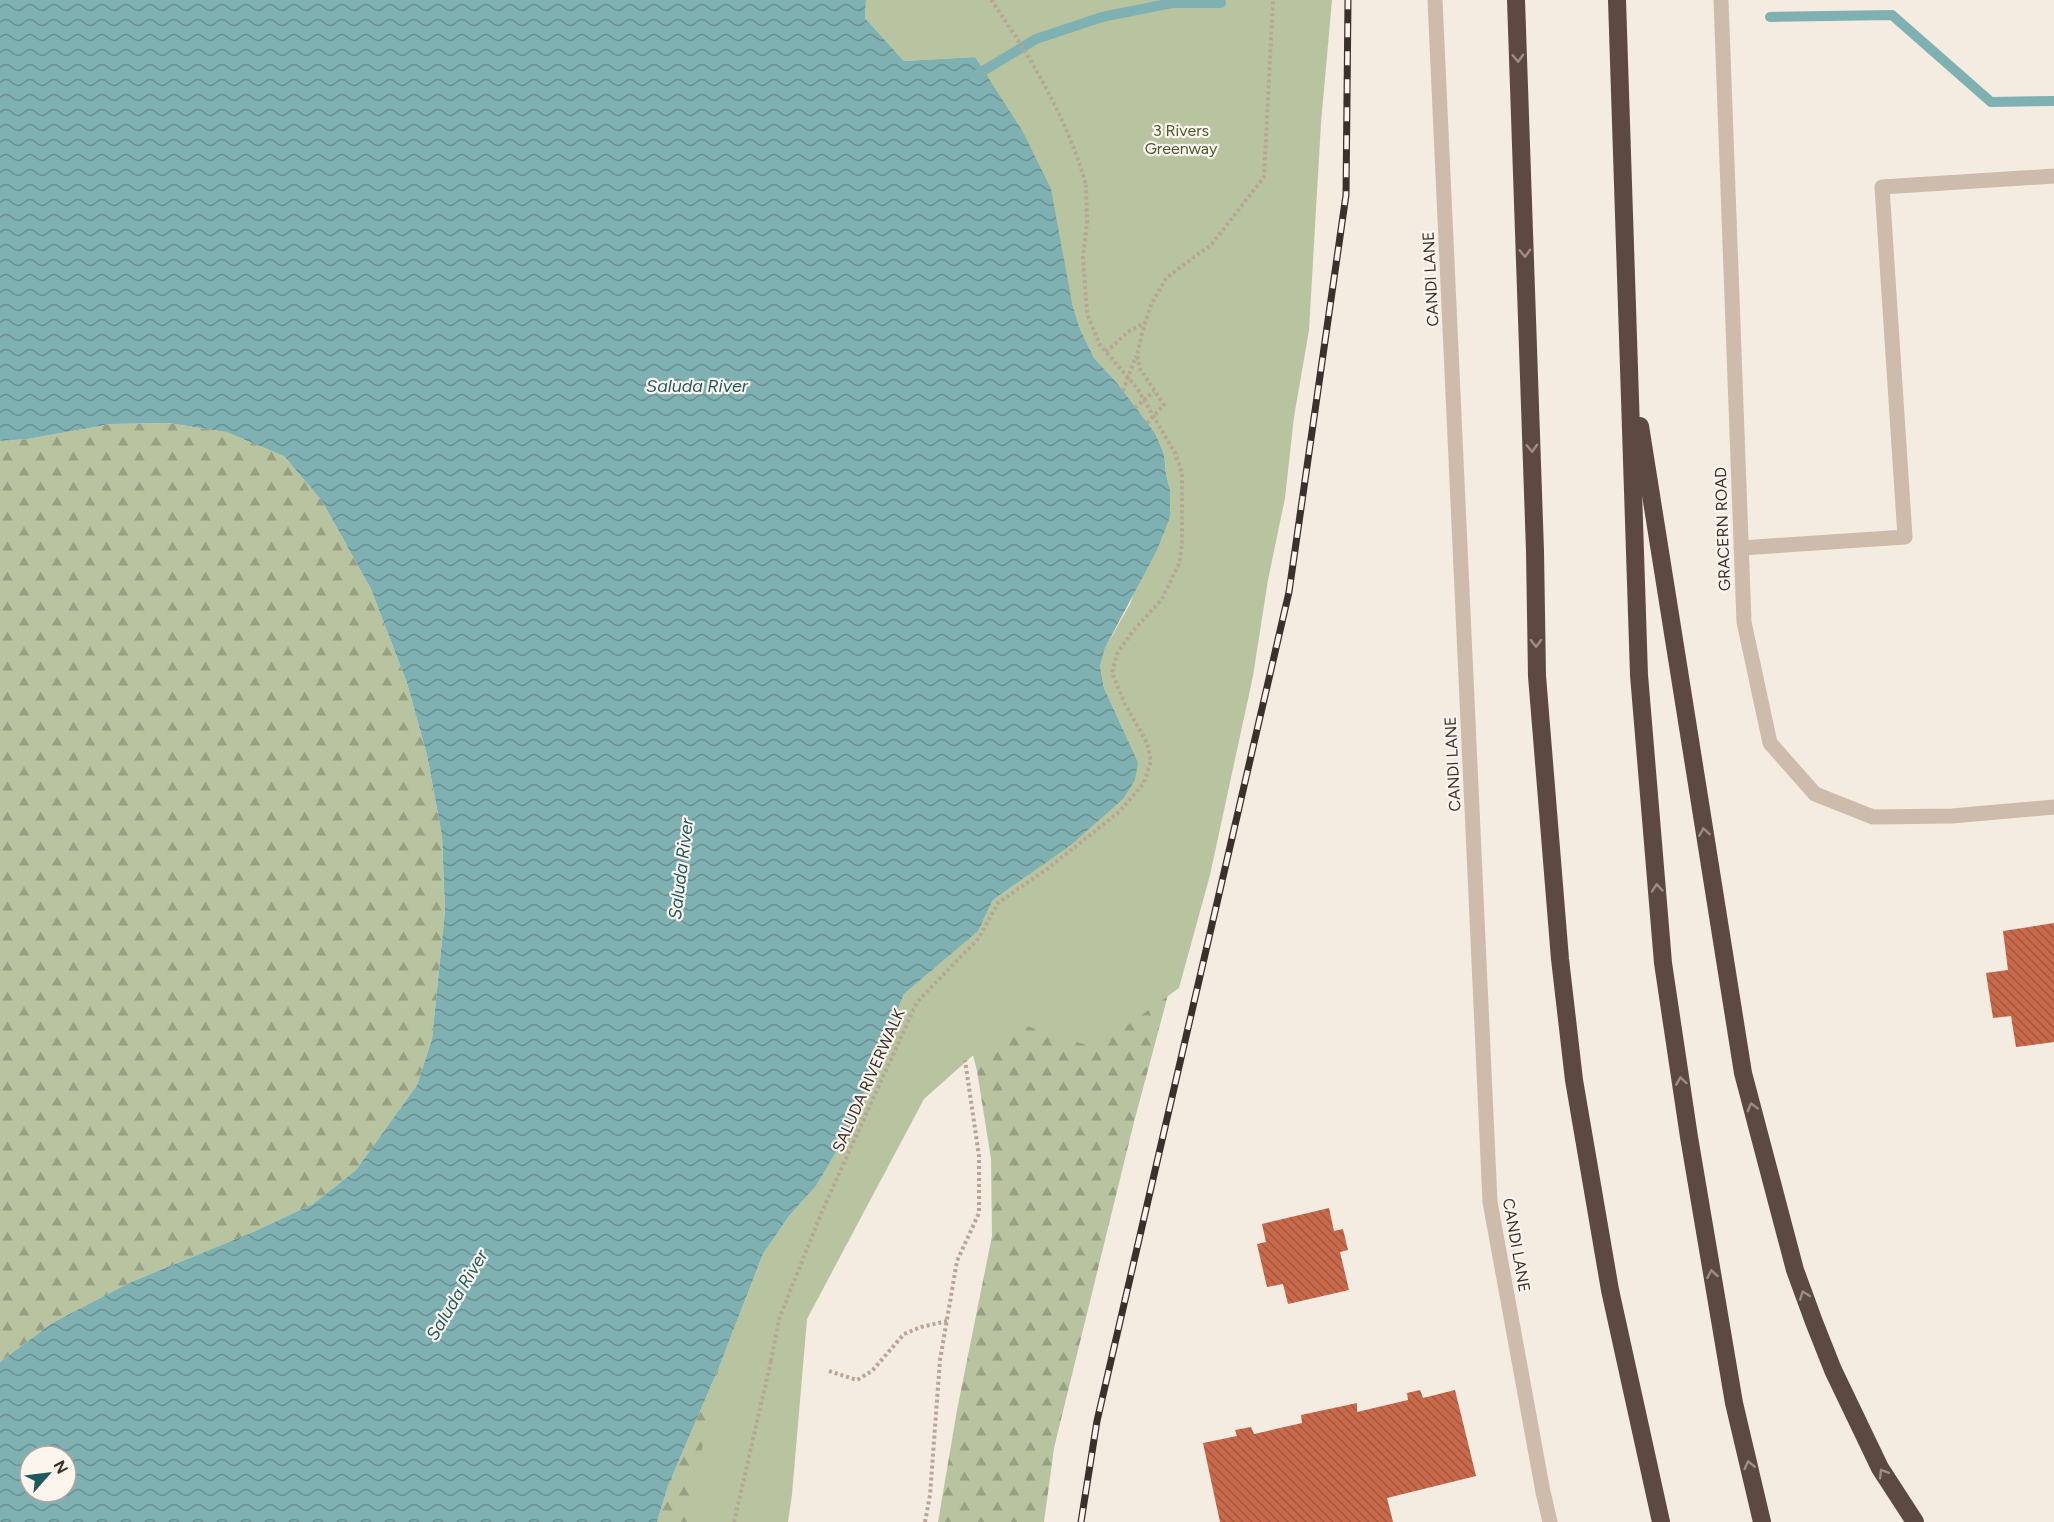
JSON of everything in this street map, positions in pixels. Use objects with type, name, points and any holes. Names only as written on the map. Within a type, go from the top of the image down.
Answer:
[{"type":"highway","points":[[1516,0],[1535,551],[1537,676],[1560,959],[1574,1080],[1610,1290],[1661,1522]]},
{"type":"highway","points":[[1617,0],[1639,675],[1663,963],[1689,1137],[1734,1403],[1762,1522]]},
{"type":"highway","points":[[1628,348],[1743,1073],[1795,1270],[1814,1322],[1833,1370],[1880,1468],[1915,1522]]},
{"type":"street","name":"CANDI LANE","points":[[1435,0],[1490,1202],[1550,1522]]},
{"type":"street","name":"GRACERN ROAD","points":[[1721,0],[1744,622],[1770,743],[1815,794],[1873,817],[1952,816],[2054,807]]},
{"type":"street","points":[[1741,548],[1905,537],[1882,187],[2054,176]]},
{"type":"path","name":"SALUDA RIVERWALK","points":[[734,1522],[779,1319],[819,1220],[916,1002],[978,939],[998,903],[1047,869],[1119,812],[1144,783],[1151,761],[1147,743],[1125,704],[1112,673],[1117,654],[1132,632],[1162,599],[1179,564],[1182,545],[1182,473],[1175,453],[1137,388],[1100,345],[1086,314],[1083,256],[1086,185],[1050,96],[1025,48],[992,0]]},
{"type":"path","points":[[1123,391],[1137,355],[1151,305],[1166,278],[1212,244],[1264,177],[1272,0]]},
{"type":"path","points":[[1106,352],[1129,331],[1145,323]]},
{"type":"path","points":[[1137,355],[1140,369],[1164,405],[1147,423]]},
{"type":"path","points":[[1135,408],[1154,391]]},
{"type":"path","points":[[925,1522],[930,1495],[940,1360],[957,1261],[979,1213],[979,1156],[965,1060]]},
{"type":"path","points":[[829,1371],[857,1380],[872,1371],[904,1334],[947,1321]]},
{"type":"green space","name":"3 Rivers Greenway","points":[[866,0],[1332,0],[1321,123],[1309,330],[1294,417],[1285,498],[1268,580],[1253,676],[1210,875],[1179,988],[1096,1048],[1020,1024],[979,1050],[924,1099],[807,1319],[788,1522],[689,1522],[719,1367],[763,1254],[789,1216],[816,1186],[848,1132],[904,994],[978,931],[993,900],[1072,844],[1138,762],[1104,688],[1100,666],[1105,648],[1130,604],[1170,490],[1164,454],[1155,433],[1118,384],[1094,358],[1080,329],[1072,303],[975,57],[904,61],[865,18]]},
{"type":"green space","points":[[168,423],[226,432],[284,456],[322,501],[371,589],[407,683],[427,755],[442,836],[445,911],[432,1039],[417,1085],[356,1170],[313,1204],[253,1232],[131,1282],[52,1323],[0,1362],[0,441],[28,439],[111,424]]},
{"type":"green space","points":[[1105,648],[1190,913],[1134,1122],[1054,1448],[1044,1522],[938,1522],[957,1410],[992,1236],[991,1159],[977,1071],[948,957],[1138,762]]},
{"type":"green space","points":[[749,1292],[759,1522],[657,1522],[668,1486]]},
{"type":"water","name":"Saluda River","points":[[0,0],[866,0],[865,18],[904,61],[975,57],[1023,132],[1051,189],[1072,303],[1080,329],[1094,358],[1118,384],[1155,433],[1164,454],[1170,490],[1170,517],[1157,550],[1105,648],[1100,666],[1104,688],[1138,762],[1135,780],[1123,799],[1072,844],[993,900],[978,931],[904,994],[848,1132],[816,1186],[789,1216],[763,1254],[719,1367],[668,1486],[657,1522],[0,1522],[0,1362],[52,1323],[131,1282],[253,1232],[313,1204],[356,1170],[417,1085],[432,1039],[445,911],[442,836],[427,755],[407,683],[371,589],[322,501],[284,456],[226,432],[168,423],[111,424],[28,439],[0,441]]},
{"type":"building","points":[[2054,923],[2054,1042],[2016,1047],[2011,1016],[1993,1018],[1986,973],[2008,970],[2003,931]]},
{"type":"building","points":[[1329,1208],[1334,1231],[1343,1229],[1348,1250],[1340,1252],[1349,1290],[1288,1304],[1283,1284],[1267,1287],[1257,1244],[1266,1242],[1262,1224]]},
{"type":"building","points":[[1420,1390],[1423,1398],[1455,1390],[1476,1476],[1387,1498],[1393,1522],[1220,1522],[1203,1443],[1237,1436],[1235,1430],[1251,1427],[1254,1434],[1302,1423],[1301,1415],[1357,1403],[1357,1412],[1408,1400],[1407,1393]]},
{"type":"waterway","points":[[973,77],[1036,39],[1102,17],[1172,3],[1221,3]]},
{"type":"waterway","points":[[1770,17],[1892,15],[1991,102],[2054,101]]},
{"type":"railway","points":[[1081,1522],[1097,1421],[1289,592],[1346,195],[1348,0]]}]
